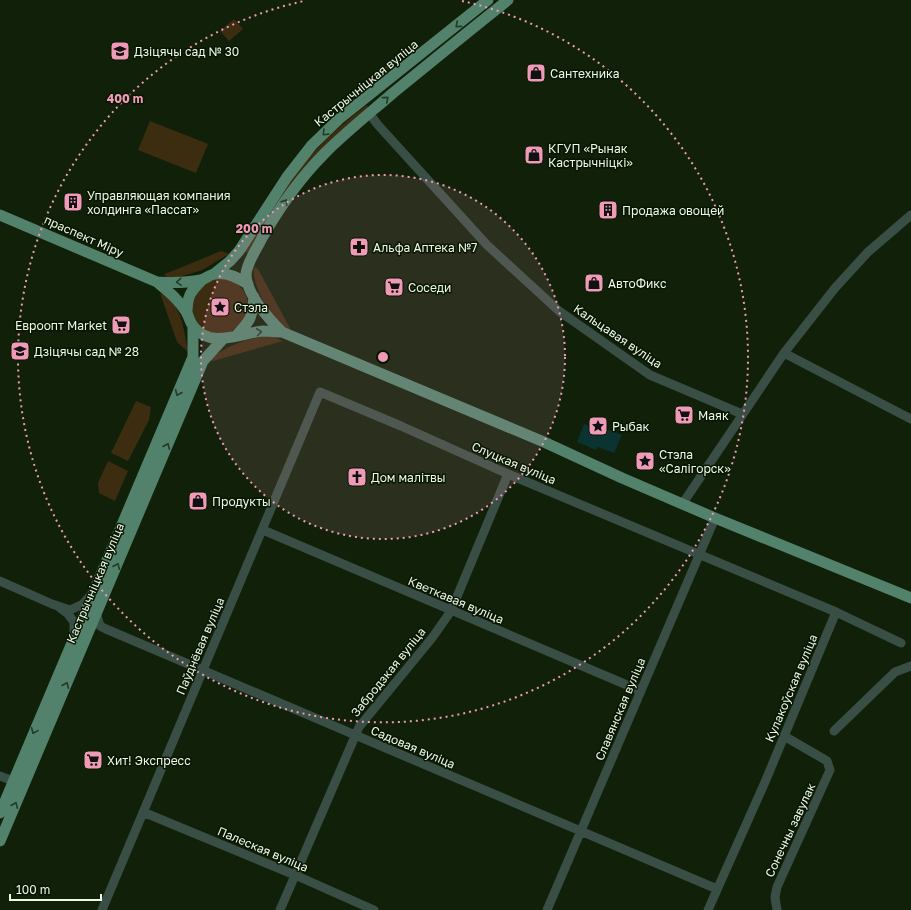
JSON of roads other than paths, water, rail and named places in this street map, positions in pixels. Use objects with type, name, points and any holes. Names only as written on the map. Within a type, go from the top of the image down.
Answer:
[{"type":"main road","name":"Кастрычніцкая вуліца","points":[[214,274],[230,261],[239,251],[287,177],[312,145],[339,120],[488,0]]},
{"type":"main road","name":"Кастрычніцкая вуліца","points":[[248,284],[246,275],[247,266],[271,222],[294,188],[324,154],[369,113],[508,0]]},
{"type":"main road","name":"праспект Міру","points":[[0,214],[157,282]]},
{"type":"main road","points":[[187,314],[187,301],[191,291],[202,280],[214,274],[226,274],[234,276],[248,284],[254,297],[271,321],[282,332]]},
{"type":"main road","points":[[157,282],[179,283],[202,280]]},
{"type":"main road","points":[[157,282],[175,296],[193,326],[205,336],[222,340],[264,331],[282,332],[523,433],[714,518],[911,598]]},
{"type":"main road","points":[[236,336],[246,325],[252,315],[254,297]]},
{"type":"main road","name":"Кастрычніцкая вуліца","points":[[0,813],[73,644],[93,592],[193,357],[193,326]]},
{"type":"main road","name":"Кастрычніцкая вуліца","points":[[0,841],[203,361],[222,340]]},
{"type":"street","name":"Кальцавая вуліца","points":[[369,113],[378,126],[486,245],[559,311],[650,375],[742,414]]},
{"type":"street","points":[[683,503],[784,353],[835,288],[868,252],[911,215]]},
{"type":"street","points":[[784,353],[911,419]]},
{"type":"street","name":"Слуцкая вуліца","points":[[320,392],[401,426],[508,474],[699,554]]},
{"type":"street","name":"Паўднёвая вуліца","points":[[102,910],[320,392]]},
{"type":"street","name":"Забродзкая вуліца","points":[[280,910],[359,727],[432,638],[451,611],[508,474]]},
{"type":"street","name":"Славянская вуліца","points":[[547,910],[714,518]]},
{"type":"street","name":"Кветкавая вуліца","points":[[263,530],[640,691]]},
{"type":"street","points":[[699,554],[838,613],[901,644]]},
{"type":"street","points":[[0,581],[52,604],[70,610],[83,604],[93,592]]},
{"type":"street","points":[[52,604],[68,614],[74,622],[75,629],[73,644]]},
{"type":"street","points":[[87,633],[100,626],[96,612]]},
{"type":"street","name":"Кулакоўская вуліца","points":[[708,910],[786,737],[838,613]]},
{"type":"street","name":"Садовая вуліца","points":[[100,626],[717,889]]},
{"type":"street","points":[[834,731],[895,672],[911,666]]},
{"type":"street","name":"Сонечны завулак","points":[[777,910],[775,897],[776,887],[830,770],[827,761],[786,737]]},
{"type":"street","points":[[0,776],[13,781]]},
{"type":"street","name":"Палеская вуліца","points":[[143,812],[295,875],[374,910]]},
{"type":"water","points":[[584,424],[601,431],[603,428],[622,435],[614,453],[598,447],[596,450],[577,442]]},
{"type":"place","name":"Дзіцячы сад № 30","points":[[120,51]]},
{"type":"place","name":"Сантехника","points":[[536,73]]},
{"type":"place","name":"КГУП «Рынак Кастрычніцкі»","points":[[534,155]]},
{"type":"place","name":"Управляющая компания холдинга «Пассат»","points":[[73,202]]},
{"type":"place","name":"Продажа овощей","points":[[608,210]]},
{"type":"place","name":"Альфа Аптека №7","points":[[359,247]]},
{"type":"place","name":"АвтоФикс","points":[[594,283]]},
{"type":"place","name":"Соседи","points":[[394,287]]},
{"type":"place","name":"Стэла","points":[[220,307]]},
{"type":"place","name":"Евроопт Market","points":[[121,325]]},
{"type":"place","name":"Дзіцячы сад № 28","points":[[20,351]]},
{"type":"place","name":"Маяк","points":[[684,415]]},
{"type":"place","name":"Рыбак","points":[[598,426]]},
{"type":"place","name":"Стэла «Салігорск»","points":[[645,461]]},
{"type":"place","name":"Дом малітвы","points":[[357,477]]},
{"type":"place","name":"Продукты","points":[[198,501]]},
{"type":"place","name":"Хит! Экспресс","points":[[93,760]]}]
